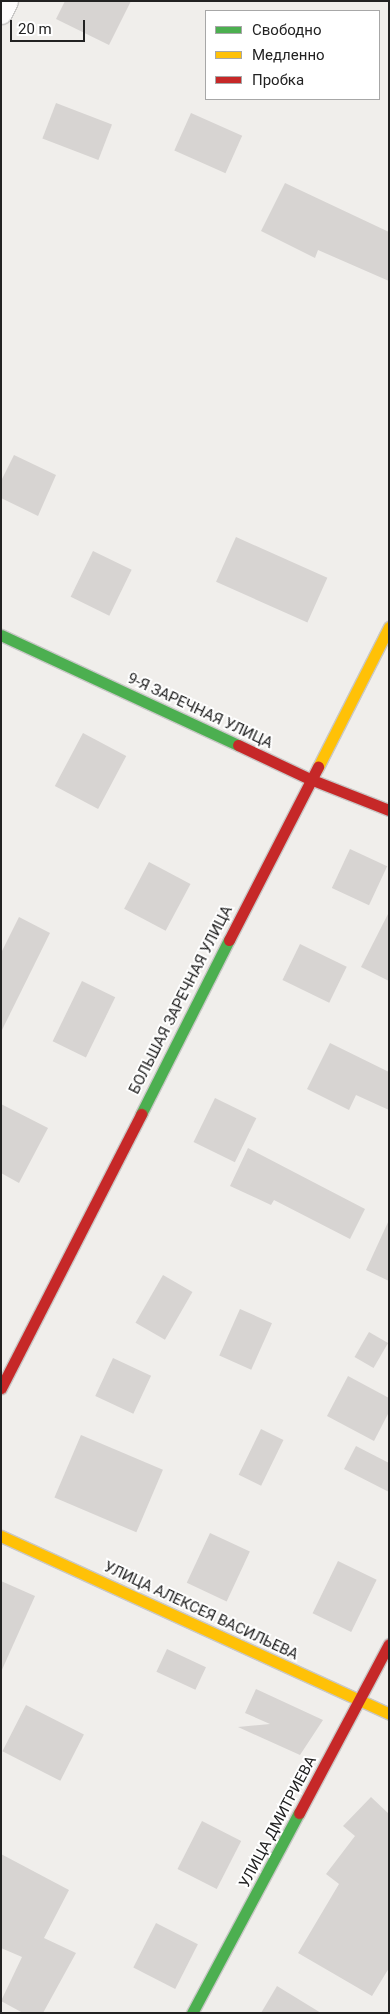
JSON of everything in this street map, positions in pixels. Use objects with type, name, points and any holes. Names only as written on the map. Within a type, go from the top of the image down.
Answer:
[{"type":"street","points":[[1,13],[7,1]]},
{"type":"street","name":"БОЛЬШАЯ ЗАРЕЧНАЯ УЛИЦА","points":[[1,1388],[389,627]]},
{"type":"street","name":"9-Я ЗАРЕЧНАЯ УЛИЦА","points":[[1,635],[310,779],[389,810]]},
{"type":"street","name":"УЛИЦА АЛЕКСЕЯ ВАСИЛЬЕВА","points":[[1,1536],[389,1714]]},
{"type":"street","name":"УЛИЦА ДМИТРИЕВА","points":[[192,2013],[389,1644]]},
{"type":"building","points":[[65,1],[131,1],[109,45],[56,19]]},
{"type":"building","points":[[56,103],[112,125],[98,160],[42,138]]},
{"type":"building","points":[[191,113],[242,136],[225,173],[174,150]]},
{"type":"building","points":[[285,183],[389,232],[389,281],[318,250],[315,258],[261,231]]},
{"type":"building","points":[[14,455],[56,475],[38,516],[1,498],[1,481]]},
{"type":"building","points":[[236,537],[327,578],[307,622],[216,582]]},
{"type":"building","points":[[93,551],[132,570],[109,616],[71,597]]},
{"type":"building","points":[[83,733],[126,756],[98,809],[55,786]]},
{"type":"building","points":[[350,849],[387,866],[369,905],[332,888]]},
{"type":"building","points":[[149,862],[190,884],[166,931],[124,909]]},
{"type":"building","points":[[389,912],[389,981],[361,967]]},
{"type":"building","points":[[19,917],[50,933],[1,1032],[1,953]]},
{"type":"building","points":[[300,944],[347,967],[329,1003],[282,980]]},
{"type":"building","points":[[82,981],[115,997],[86,1057],[53,1041]]},
{"type":"building","points":[[330,1043],[389,1072],[389,1110],[356,1095],[349,1110],[307,1089]]},
{"type":"building","points":[[215,1098],[256,1118],[235,1162],[194,1142]]},
{"type":"building","points":[[1,1104],[48,1128],[19,1183],[1,1173]]},
{"type":"building","points":[[248,1148],[365,1209],[350,1239],[274,1200],[271,1205],[230,1186]]},
{"type":"building","points":[[389,1220],[389,1281],[366,1270]]},
{"type":"building","points":[[163,1275],[192,1292],[165,1340],[136,1323]]},
{"type":"building","points":[[240,1309],[272,1323],[251,1370],[219,1356]]},
{"type":"building","points":[[369,1332],[388,1343],[374,1368],[354,1357]]},
{"type":"building","points":[[113,1358],[151,1376],[133,1414],[95,1396]]},
{"type":"building","points":[[348,1376],[389,1398],[389,1412],[374,1441],[327,1416]]},
{"type":"building","points":[[261,1429],[283,1440],[261,1486],[239,1475]]},
{"type":"building","points":[[81,1435],[163,1470],[136,1532],[54,1498]]},
{"type":"building","points":[[356,1446],[389,1463],[389,1492],[344,1469]]},
{"type":"building","points":[[210,1533],[250,1552],[227,1601],[187,1583]]},
{"type":"building","points":[[338,1561],[377,1580],[351,1632],[313,1613]]},
{"type":"building","points":[[1,1581],[35,1596],[1,1672]]},
{"type":"building","points":[[167,1649],[206,1667],[195,1690],[156,1672]]},
{"type":"building","points":[[256,1689],[323,1720],[300,1755],[238,1727],[270,1724],[245,1713]]},
{"type":"building","points":[[26,1705],[84,1735],[60,1781],[2,1751]]},
{"type":"building","points":[[371,1797],[389,1814],[389,1968],[372,1996],[298,1953],[339,1884],[326,1874],[355,1836],[343,1826]]},
{"type":"building","points":[[202,1821],[241,1841],[217,1889],[177,1869]]},
{"type":"building","points":[[1,1854],[69,1890],[44,1938],[76,1953],[43,2013],[23,2013],[1,2001],[22,1957],[1,1948]]},
{"type":"building","points":[[156,1923],[198,1944],[175,1989],[133,1968]]},
{"type":"building","points":[[277,1986],[321,2013],[261,2013]]},
{"type":"traffic: fast","points":[[1,635],[238,745]]},
{"type":"traffic: fast","points":[[141,1114],[229,940]]},
{"type":"traffic: fast","points":[[192,2013],[299,1813]]},
{"type":"traffic: slow","points":[[318,767],[389,627]]},
{"type":"traffic: slow","points":[[1,1536],[389,1714]]},
{"type":"traffic: jam","points":[[238,745],[310,779],[389,810]]},
{"type":"traffic: jam","points":[[229,940],[318,767]]},
{"type":"traffic: jam","points":[[1,1388],[141,1114]]},
{"type":"traffic: jam","points":[[299,1813],[389,1644]]}]
